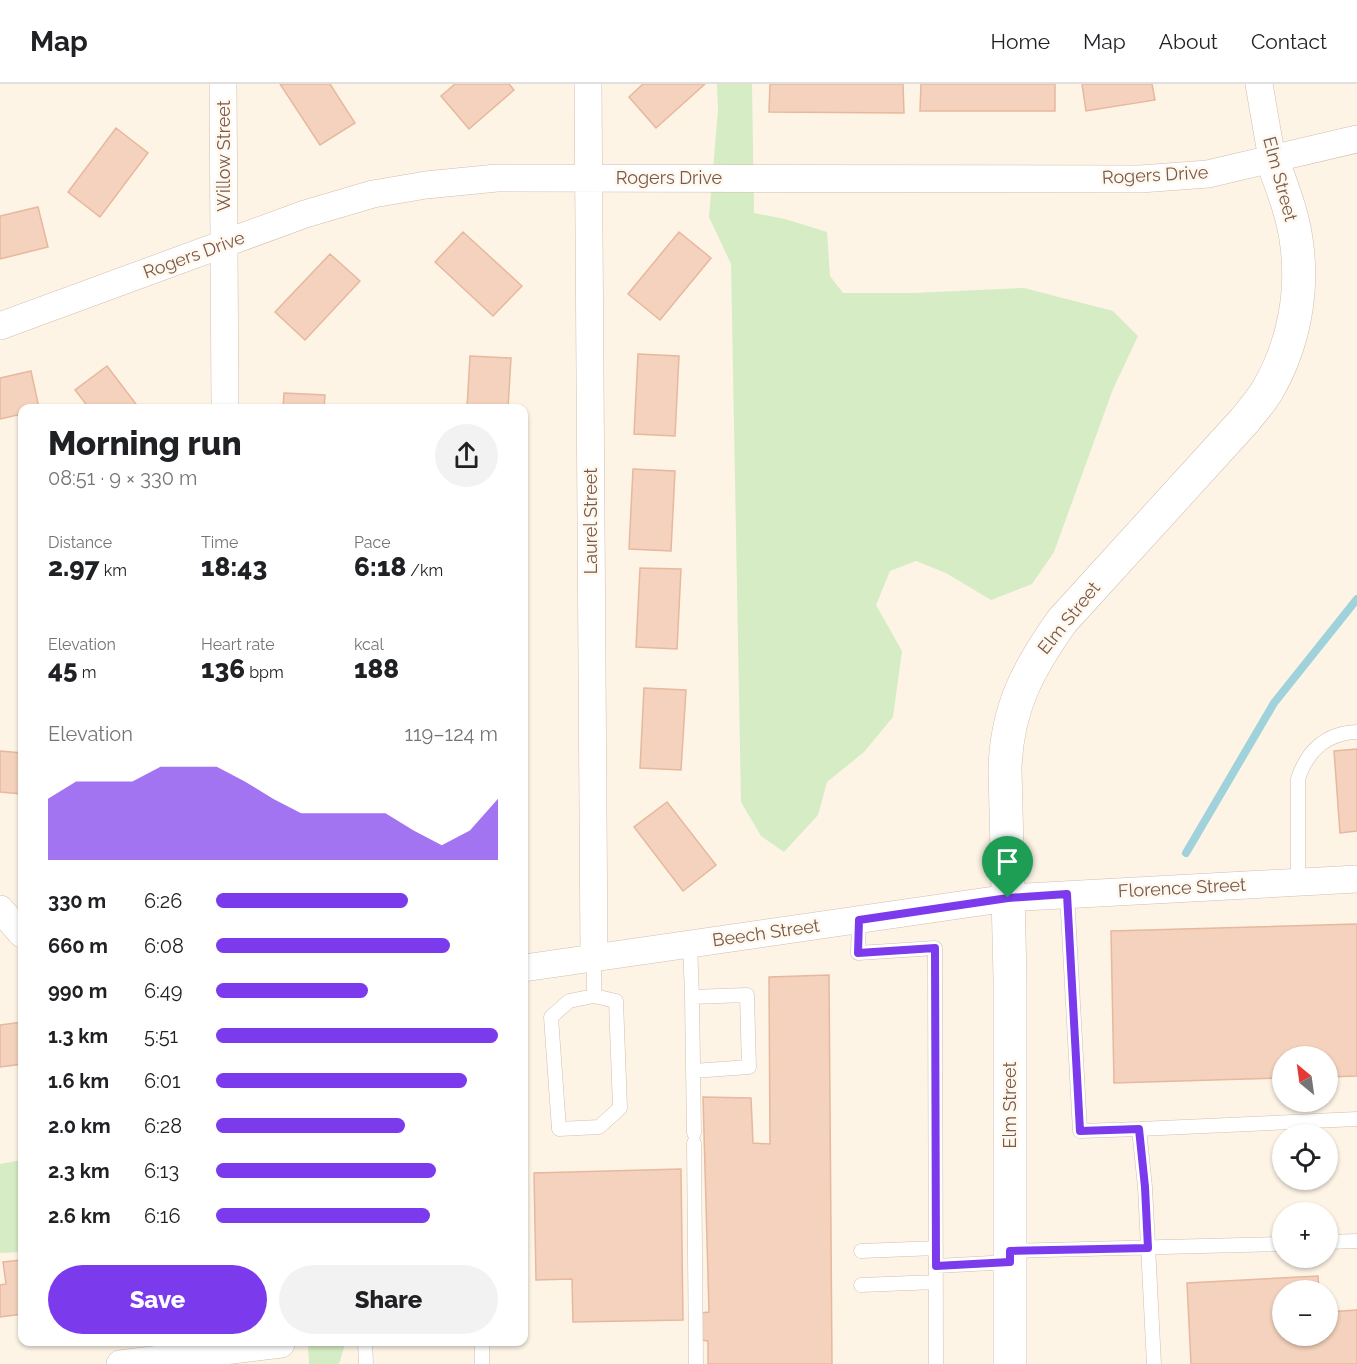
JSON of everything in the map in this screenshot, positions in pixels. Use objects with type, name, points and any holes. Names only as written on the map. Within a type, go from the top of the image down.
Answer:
[{"type":"street","name":"Willow Street","points":[[223,84],[225,404]]},
{"type":"street","name":"Laurel Street","points":[[588,84],[594,957]]},
{"type":"street","name":"Elm Street","points":[[1010,1364],[1010,978],[1005,750],[1012,715],[1024,682],[1041,650],[1062,621],[1245,420],[1266,392],[1282,360],[1293,326],[1299,273],[1296,237],[1287,200],[1272,159],[1259,84]]},
{"type":"street","name":"Rogers Drive","points":[[0,326],[316,211],[373,194],[426,184],[497,178],[1140,179],[1208,174],[1357,139]]},
{"type":"street","name":"Florence Street","points":[[1008,898],[1357,879]]},
{"type":"street","name":"Beech Street","points":[[528,967],[1008,898]]},
{"type":"street","points":[[120,1364],[265,1346]]},
{"type":"lane","points":[[1298,882],[1298,779],[1303,764],[1315,747],[1336,736],[1357,732]]},
{"type":"lane","points":[[1067,894],[1080,1131],[1357,1119]]},
{"type":"lane","points":[[859,920],[858,953],[935,948],[936,1364]]},
{"type":"lane","points":[[690,943],[696,1364]]},
{"type":"lane","points":[[594,957],[594,996]]},
{"type":"lane","points":[[692,997],[747,995],[749,1067],[693,1071]]},
{"type":"lane","points":[[594,996],[616,1001],[620,1108],[599,1127],[559,1129],[551,1017],[569,1001],[594,996]]},
{"type":"lane","points":[[1139,1129],[1145,1187],[1154,1364]]},
{"type":"lane","points":[[1338,1242],[1357,1241]]},
{"type":"lane","points":[[936,1266],[1010,1256],[1148,1248],[1272,1244]]},
{"type":"lane","points":[[861,1251],[936,1248]]},
{"type":"lane","points":[[861,1285],[936,1282]]},
{"type":"lane","points":[[364,1346],[366,1364]]},
{"type":"lane","points":[[482,1346],[482,1364]]},
{"type":"green space","points":[[717,84],[752,84],[754,213],[785,219],[827,232],[830,276],[843,293],[913,293],[1024,288],[1113,311],[1138,336],[1113,389],[1054,552],[1032,584],[991,600],[946,573],[916,561],[890,571],[876,605],[902,651],[893,717],[864,752],[827,782],[818,815],[784,852],[761,836],[741,802],[731,264],[709,217],[718,110]]},
{"type":"green space","points":[[18,1161],[18,1252],[0,1253],[0,1164]]},
{"type":"green space","points":[[308,1346],[344,1346],[339,1364],[309,1364]]},
{"type":"building","points":[[280,84],[330,84],[355,123],[320,145]]},
{"type":"building","points":[[455,84],[509,84],[514,90],[469,129],[441,96]]},
{"type":"building","points":[[643,84],[705,84],[656,128],[629,97]]},
{"type":"building","points":[[770,84],[903,84],[904,113],[769,112]]},
{"type":"building","points":[[921,84],[1055,84],[1055,111],[920,111]]},
{"type":"building","points":[[1082,84],[1152,84],[1155,100],[1086,111]]},
{"type":"building","points":[[116,128],[148,153],[100,217],[68,192]]},
{"type":"building","points":[[38,207],[48,247],[0,259],[0,216]]},
{"type":"building","points":[[463,232],[522,286],[493,316],[435,262]]},
{"type":"building","points":[[679,232],[711,258],[660,320],[628,294]]},
{"type":"building","points":[[330,254],[360,281],[305,340],[275,312]]},
{"type":"building","points":[[638,354],[679,356],[675,436],[634,434]]},
{"type":"building","points":[[470,356],[511,358],[508,404],[467,404]]},
{"type":"building","points":[[107,366],[136,404],[86,404],[75,390]]},
{"type":"building","points":[[31,371],[38,404],[18,404],[18,415],[0,419],[0,378]]},
{"type":"building","points":[[284,393],[325,395],[324,404],[283,404]]},
{"type":"building","points":[[633,469],[675,471],[671,551],[629,549]]},
{"type":"building","points":[[640,568],[681,569],[677,649],[636,647]]},
{"type":"building","points":[[644,688],[686,690],[681,770],[640,768]]},
{"type":"building","points":[[1357,749],[1357,831],[1340,833],[1334,751]]},
{"type":"building","points":[[0,751],[18,753],[18,794],[0,792]]},
{"type":"building","points":[[667,802],[716,865],[683,891],[634,827]]},
{"type":"building","points":[[1357,924],[1357,1076],[1338,1077],[1338,1046],[1272,1046],[1272,1078],[1114,1083],[1111,931]]},
{"type":"building","points":[[829,975],[832,1364],[708,1364],[708,1341],[701,1340],[700,1313],[709,1312],[703,1097],[751,1098],[753,1143],[770,1144],[769,977]]},
{"type":"building","points":[[18,1023],[18,1065],[0,1067],[0,1025]]},
{"type":"building","points":[[681,1169],[683,1320],[573,1322],[572,1279],[536,1280],[534,1173]]},
{"type":"building","points":[[18,1260],[18,1315],[0,1317],[0,1285],[6,1284],[3,1262]]},
{"type":"building","points":[[1318,1276],[1318,1280],[1272,1280],[1272,1346],[1338,1346],[1338,1311],[1357,1310],[1357,1364],[1191,1364],[1187,1283]]},
{"type":"waterway","points":[[1186,853],[1274,703],[1357,599]]},
{"type":"route","points":[[1067,894],[1080,1131],[1139,1129],[1148,1248],[1010,1251],[1010,1262],[936,1266],[935,948],[858,953],[859,920],[1008,898],[1067,894]]}]
